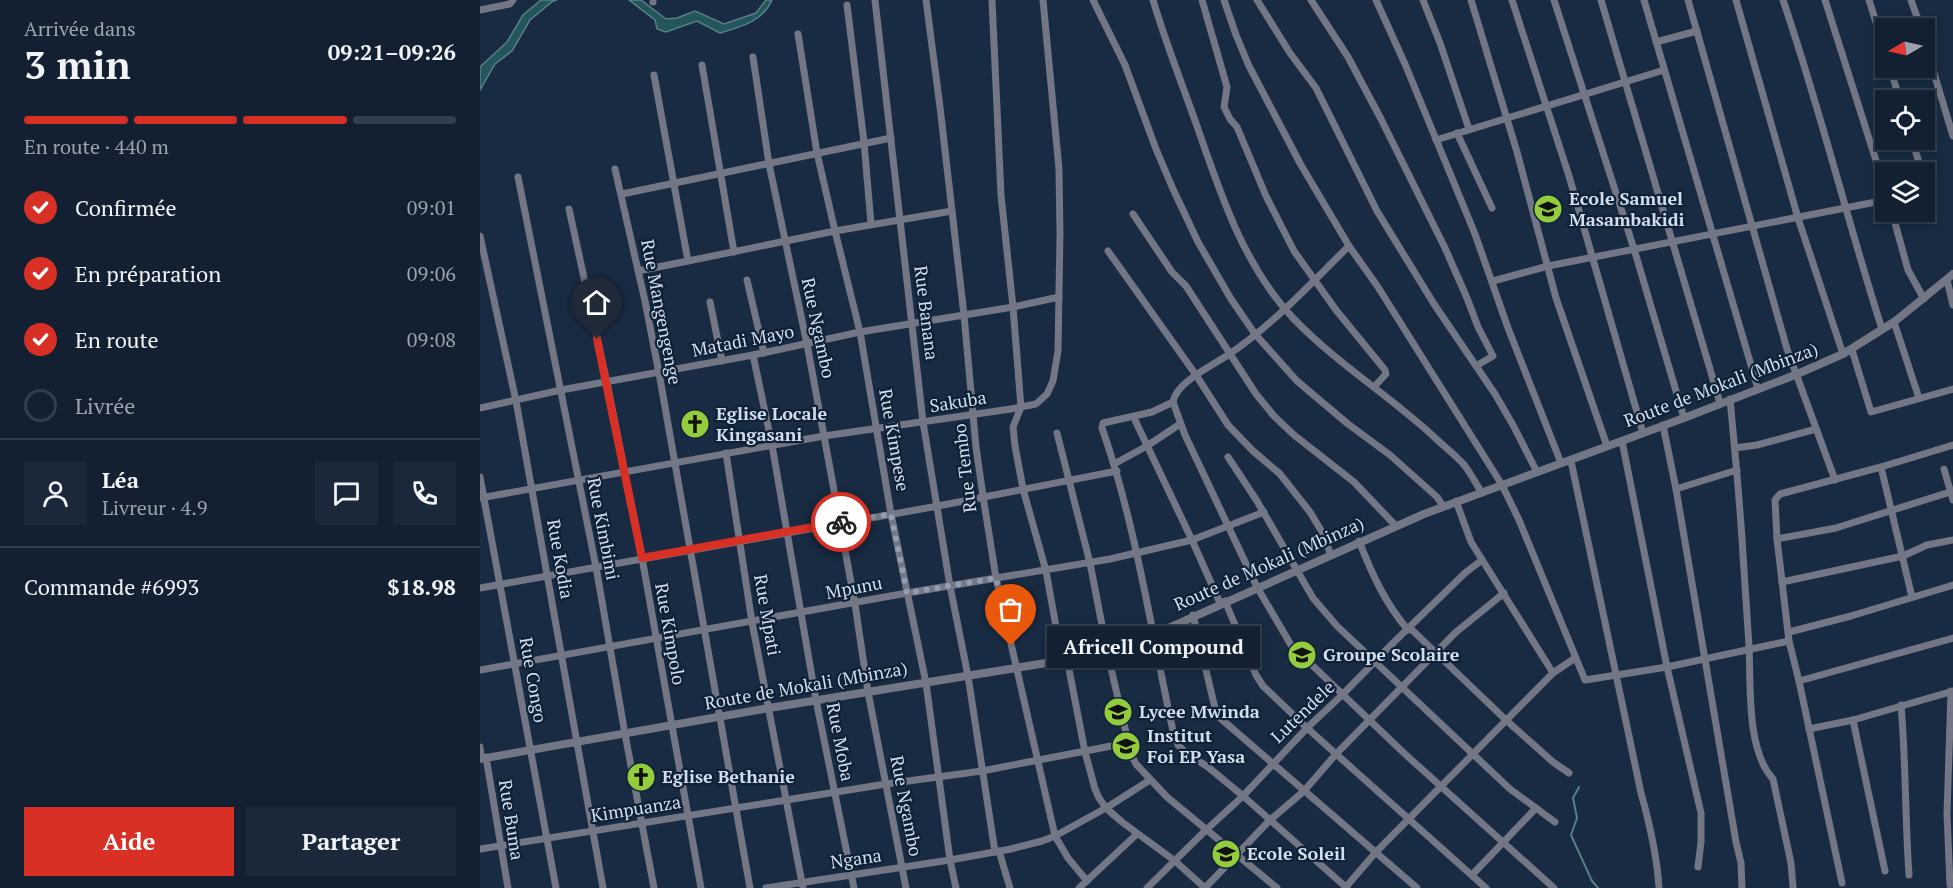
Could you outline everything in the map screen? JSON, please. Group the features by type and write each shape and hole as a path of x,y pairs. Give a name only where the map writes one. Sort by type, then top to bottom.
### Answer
{"street":[{"name":"Rue Banana","path":"875,0 923,422 997,852 1010,888"},
{"name":"Rue Tembo","path":"926,0 964,315 976,447 996,578 1055,836 1068,858 1087,881"},
{"path":"992,0 1001,195 1021,407 1013,427 1015,446 1023,489 1046,571 1085,752 1095,789 1106,808 1175,861 1205,888 1270,820 1304,791 1336,754 1455,633 1504,593"},
{"name":"Sakuba","path":"482,497 824,436 1038,403 1047,394 1053,381 1058,351 1060,234 1059,169 1043,0"},
{"path":"1093,0 1125,65 1155,149 1198,242 1231,299 1255,334 1308,391 1390,455 1437,497 1443,506"},
{"path":"1153,0 1209,162 1244,246 1267,287 1286,310 1332,355 1419,424 1464,465 1482,493"},
{"path":"1202,0 1227,87 1224,102 1226,112 1237,128 1266,195 1294,251 1336,310 1385,370 1386,374 1374,387"},
{"path":"1224,0 1249,66 1301,165 1349,246 1378,287 1502,485 1586,681 1667,667 1789,641"},
{"path":"1257,0 1296,62 1316,88 1377,211 1513,425 1537,472"},
{"path":"1311,0 1348,57 1400,156 1449,258 1478,327 1493,356 1476,366"},
{"path":"1376,0 1405,64 1493,281 1516,349 1561,463"},
{"path":"1422,0 1440,43 1469,129"},
{"path":"1471,0 1517,152 1548,266 1580,370 1607,446"},
{"path":"1512,0 1575,195 1643,433"},
{"path":"1554,0 1634,249 1684,418"},
{"path":"1601,0 1720,403"},
{"path":"1644,0 1758,389"},
{"path":"1688,0 1795,375 1835,480"},
{"path":"1736,0 1797,218 1871,412 1953,389"},
{"path":"1783,0 1810,82 1862,268 1882,329"},
{"path":"1825,0 1876,162"},
{"path":"1869,0 1875,19"},
{"path":"1911,0 1917,18"},
{"path":"480,10 512,2"},
{"path":"847,6 864,142 871,225"},
{"path":"1656,42 1697,31"},
{"name":"Rue Kimpese","path":"798,34 817,153 860,332 891,514 926,683 950,860 956,888"},
{"name":"Rue Ngambo","path":"753,57 769,164 807,344 855,604 868,692 906,888"},
{"path":"702,65 734,252"},
{"path":"1436,140 1664,70"},
{"path":"654,75 688,261"},
{"path":"1935,76 1953,136"},
{"path":"1457,133 1492,208"},
{"path":"622,194 891,138"},
{"name":"Rue Mangengenge","path":"615,169 639,271 659,373 750,888"},
{"name":"Rue Kimbimi","path":"518,177 597,567 609,647 654,888"},
{"path":"1493,281 1548,266 1875,202"},
{"name":"Rue Kimpolo","path":"569,209 642,558 701,888"},
{"path":"639,271 835,231 952,211"},
{"path":"1133,214 1172,272 1186,286 1256,394 1274,416 1294,435 1354,482 1395,525"},
{"path":"1895,222 1908,270 1924,298"},
{"name":"Rue Kodia","path":"480,236 516,401 603,888"},
{"path":"1349,246 1286,310 1175,392 1173,402 1180,424 1257,587 1290,645 1554,888"},
{"path":"1108,251 1196,375 1228,425 1280,474 1310,512 1322,531 1331,555"},
{"path":"747,280 764,353"},
{"path":"1951,283 1953,305"},
{"name":"Route de Mokali (Mbinza)","path":"482,758 1107,651 1153,636 1193,615 1395,525 1571,461 1795,375 1847,352 1894,322 1924,298 1951,283"},
{"name":"Matadi Mayo","path":"480,408 860,332 1013,307 1059,297"},
{"path":"710,302 722,361"},
{"path":"1894,322 1919,398"},
{"name":"Rue Moba","path":"753,355 772,445 816,700 854,888"},
{"path":"1730,399 1737,470 1752,720 1765,770 1773,779 1791,863 1793,887"},
{"path":"1173,402 1134,418 1102,425 1116,467 1178,746 1243,796 1346,888 1376,852 1472,754 1553,673 1575,658"},
{"path":"1134,418 1263,686 1486,888"},
{"path":"480,588 1070,481 1116,467 1180,424"},
{"path":"1663,425 1741,863 1742,888"},
{"path":"1735,448 1757,445 1816,429"},
{"path":"1057,433 1090,563 1127,744 1136,764 1150,780 1206,830 1276,888"},
{"path":"1622,441 1667,667 1701,813 1698,867"},
{"path":"1842,883 1789,641 1777,539 1776,497 1953,445"},
{"name":"Rue Mpati","path":"726,453 752,622 803,885"},
{"path":"1228,457 1264,512 1313,598 1337,626 1509,789 1555,822"},
{"path":"1571,461 1641,793 1658,861 1659,888"},
{"path":"1881,467 1912,597"},
{"path":"1944,469 1953,500"},
{"path":"1676,489 1737,470"},
{"name":"Rue Congo","path":"480,477 556,888"},
{"path":"1777,539 1836,528 1952,491"},
{"path":"1456,501 1471,542 1553,673"},
{"name":"Mpunu","path":"480,670 907,593 1090,563 1192,540 1264,512"},
{"path":"1782,582 1903,556 1927,545 1953,540"},
{"path":"1359,542 1379,589 1393,613 1507,721 1553,762 1569,772"},
{"name":"Lutendele","path":"1147,888 1243,796 1307,728 1465,573 1482,560"},
{"path":"1789,632 1953,585"},
{"path":"1193,615 1219,717 1272,765 1418,888"},
{"path":"1799,681 1953,638"},
{"path":"1809,729 1853,720 1952,691 1947,814 1950,885"},
{"path":"1900,705 1905,758 1909,875"},
{"path":"1853,720 1885,872"},
{"name":"Kimpuanza","path":"480,849 886,784 982,771 1127,744"},
{"name":"Rue Buma","path":"480,747 508,888"},
{"name":"Ngana","path":"766,888 803,885 851,874 997,852 1055,836 1150,780"},
{"path":"1472,875 1536,808"},
{"path":"1079,888 1137,834"}],"shaded area":[{"path":"541,0 557,0 530,20 512,51 495,64 480,90 480,67 507,42 523,15"},
{"path":"629,0 641,0 666,19 677,18 695,11 724,24 756,13 766,0 772,0 757,18 720,33 697,21 666,32 657,29 655,20"}],"waterway":[{"path":"1579,787 1573,798 1577,818 1571,835 1592,881 1598,888"}],"way so far":[{"path":"841,522 891,514 907,593 996,578 1011,646"}],"place":[{"name":"Ecole Samuel Masambakidi","path":"1548,209"},
{"name":"Eglise Locale Kingasani","path":"695,424"},
{"name":"Africell Compound","path":"1011,646"},
{"name":"Groupe Scolaire","path":"1302,655"},
{"name":"Lycee Mwinda","path":"1118,712"},
{"name":"Institut Foi EP Yasa","path":"1126,746"},
{"name":"Eglise Bethanie","path":"641,777"},
{"name":"Ecole Soleil","path":"1226,854"}],"route":[{"path":"597,339 642,558 841,522"}]}
